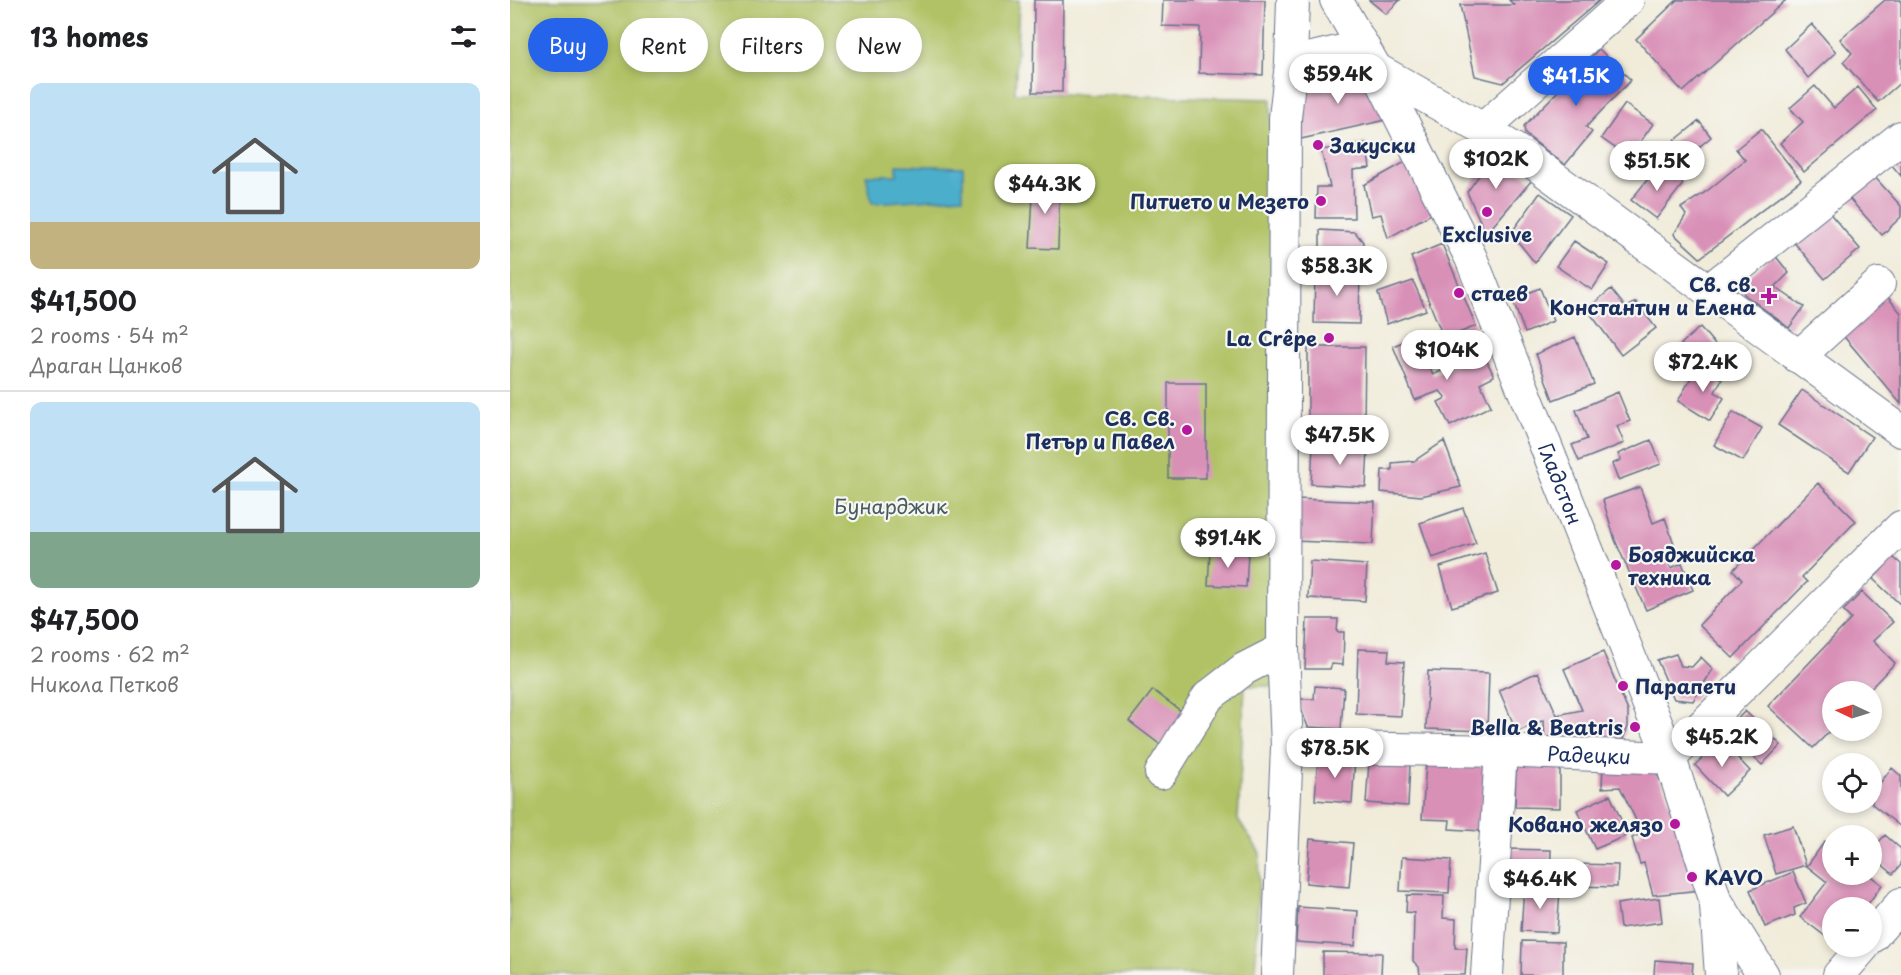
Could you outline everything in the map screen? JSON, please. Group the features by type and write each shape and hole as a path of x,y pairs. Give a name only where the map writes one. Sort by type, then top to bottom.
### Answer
{"street":[{"path":"1277,975 1287,747 1283,649 1284,118 1291,63 1293,0"},
{"name":"Гладстон","path":"1336,0 1370,57 1471,258 1670,758 1715,899 1763,975"},
{"path":"1483,129 1628,0"},
{"path":"1291,63 1370,57 1483,129 1901,431"},
{"path":"1708,291 1901,137"},
{"path":"1798,357 1879,284"},
{"path":"1670,758 1901,527"},
{"path":"1161,773 1208,697 1244,669 1283,649"},
{"name":"Радецки","path":"1287,747 1501,751 1670,758"},
{"path":"1487,975 1501,751"},
{"path":"1715,899 1721,975"},
{"path":"1882,926 1901,904"},
{"path":"1839,975 1855,957"}],"green space":[{"name":"Бунарджик","path":"510,0 1019,0 1015,93 1271,99 1275,686 1245,686 1238,820 1260,853 1255,975 510,975"}],"water":[{"path":"897,165 963,167 963,197 872,203 866,175 897,175"}],"building":[{"path":"1034,0 1063,0 1062,92 1033,92"},
{"path":"1163,0 1265,0 1263,75 1199,73 1200,27 1162,26"},
{"path":"1369,0 1400,0 1386,14"},
{"path":"1509,0 1600,0 1503,83 1475,76 1460,5 1514,5"},
{"path":"1677,0 1786,0 1683,92 1636,39"},
{"path":"1885,0 1901,0 1901,82 1878,102 1843,62 1852,53 1840,39"},
{"path":"1812,24 1836,52 1808,78 1785,49"},
{"path":"1599,49 1631,80 1586,127 1592,132 1565,165 1525,134 1524,126"},
{"path":"1362,72 1386,120 1301,139 1302,83"},
{"path":"1815,86 1834,108 1858,87 1877,110 1804,172 1780,143 1803,122 1790,108"},
{"path":"1625,104 1653,124 1629,158 1601,138"},
{"path":"1699,121 1711,137 1681,162 1668,146"},
{"path":"1761,129 1801,180 1700,258 1674,234 1686,215 1681,208 1707,191 1745,160 1736,149"},
{"path":"1366,143 1370,168 1353,170 1354,218 1316,218 1317,187 1330,187 1321,150"},
{"path":"1495,153 1532,180 1486,234 1467,192"},
{"path":"1901,155 1901,176 1890,163"},
{"path":"1405,162 1433,213 1388,238 1381,214 1371,216 1364,185"},
{"path":"1659,165 1683,184 1656,219 1631,200"},
{"path":"1872,174 1901,206 1901,217 1882,235 1848,197"},
{"path":"1034,179 1060,181 1058,249 1030,248"},
{"path":"1540,193 1571,215 1535,263 1511,233"},
{"path":"1827,210 1860,249 1825,279 1792,240"},
{"path":"1320,230 1355,232 1363,242 1362,263 1320,260"},
{"path":"1574,241 1609,264 1592,290 1556,266"},
{"path":"1442,244 1476,326 1444,339 1411,257"},
{"path":"1774,254 1789,273 1775,287 1804,307 1789,328 1744,294 1742,289 1743,282"},
{"path":"1315,270 1360,271 1359,324 1314,323"},
{"path":"1413,281 1426,310 1387,324 1378,293"},
{"path":"1540,288 1553,321 1525,333 1512,299"},
{"path":"1611,289 1626,308 1636,302 1656,328 1621,355 1587,309"},
{"path":"1886,295 1901,313 1901,404 1840,332"},
{"path":"1700,327 1717,347 1699,364 1681,344"},
{"path":"1575,337 1594,384 1553,400 1536,354"},
{"path":"1405,341 1409,349 1427,342 1433,358 1427,360 1433,375 1482,351 1494,376 1480,383 1491,406 1450,426 1438,402 1446,398 1440,391 1415,400 1393,346"},
{"path":"1308,347 1365,347 1364,428 1308,428"},
{"path":"1699,364 1722,379 1715,392 1724,398 1710,421 1678,401"},
{"name":"Св. Св. Петър и Павел","path":"1168,383 1206,383 1206,478 1168,478"},
{"path":"1802,390 1872,437 1849,472 1778,425"},
{"path":"1618,392 1630,421 1617,426 1624,443 1579,461 1572,445 1587,439 1576,410"},
{"path":"1733,412 1762,428 1743,461 1714,445"},
{"path":"1651,440 1661,464 1618,480 1612,464 1621,460 1618,454"},
{"path":"1444,441 1461,487 1421,496 1381,492 1382,470 1392,470 1392,463 1414,461"},
{"path":"1313,445 1368,448 1366,487 1311,484"},
{"path":"1818,483 1856,521 1802,577 1807,582 1733,658 1699,625 1742,580 1733,570"},
{"path":"1640,487 1653,523 1665,518 1678,555 1667,560 1671,568 1682,563 1693,590 1646,610 1615,540 1603,500"},
{"path":"1295,499 1375,502 1373,544 1293,541"},
{"path":"1463,508 1476,543 1432,558 1420,523"},
{"path":"1210,550 1248,553 1246,587 1208,585"},
{"path":"1485,553 1498,593 1452,607 1440,567"},
{"path":"1893,557 1901,564 1901,605 1873,579"},
{"path":"1310,561 1367,565 1365,601 1308,598"},
{"path":"1862,592 1893,622 1873,641 1895,663 1878,681 1822,681 1822,739 1813,748 1768,706 1851,619 1843,611"},
{"path":"1307,619 1338,619 1337,632 1344,632 1343,665 1332,664 1330,669 1305,669"},
{"path":"1358,649 1389,650 1388,661 1404,662 1401,716 1356,714"},
{"path":"1603,652 1628,711 1628,727 1622,741 1545,744 1544,720 1517,732 1499,690 1538,672 1557,715 1582,710 1564,669"},
{"path":"1676,654 1681,666 1692,667 1701,657 1713,669 1693,701 1674,699 1657,660"},
{"path":"1428,671 1489,673 1487,731 1426,729"},
{"path":"1315,686 1344,688 1341,729 1308,727 1297,699 1314,699"},
{"path":"1153,690 1186,715 1162,746 1129,721"},
{"path":"1745,711 1781,745 1762,765 1726,731"},
{"path":"1721,740 1750,771 1724,796 1695,765"},
{"path":"1318,756 1355,758 1352,803 1315,800"},
{"path":"1369,762 1410,764 1408,806 1366,803"},
{"path":"1516,762 1560,762 1560,808 1515,807"},
{"path":"1426,763 1486,766 1482,831 1449,829 1450,820 1422,819"},
{"path":"1603,763 1655,770 1666,792 1701,890 1653,895 1644,863 1640,864 1632,838 1642,833 1620,787 1602,788"},
{"path":"1892,768 1901,776 1901,827 1882,812 1882,780"},
{"path":"1610,795 1628,835 1595,849 1577,810"},
{"path":"1793,826 1806,865 1776,874 1764,835"},
{"path":"1885,835 1901,849 1901,865 1893,874 1882,865 1882,838"},
{"path":"1310,839 1353,843 1349,887 1306,883"},
{"path":"1822,845 1822,878 1807,866"},
{"path":"1507,849 1551,850 1550,878 1507,877"},
{"path":"1402,857 1451,860 1449,893 1400,891"},
{"path":"1574,864 1618,865 1617,887 1573,886"},
{"path":"1793,872 1806,903 1794,908 1795,915 1765,927 1750,890"},
{"path":"1825,885 1882,885 1873,897 1822,897 1822,934 1800,917"},
{"path":"1524,887 1560,890 1557,933 1521,931"},
{"path":"1407,895 1444,896 1443,918 1456,919 1455,948 1467,948 1465,975 1420,975 1419,967 1413,961 1414,913 1406,912"},
{"path":"1659,898 1662,922 1620,928 1617,904"},
{"path":"1298,907 1358,911 1355,946 1296,942"},
{"path":"1522,941 1563,942 1563,975 1521,975"},
{"path":"1323,952 1382,953 1381,975 1323,975"},
{"path":"1655,960 1693,963 1692,975 1654,975"}],"place":[{"name":"Закуски","path":"1318,145"},
{"name":"Питието и Мезето","path":"1321,201"},
{"name":"Exclusive","path":"1487,212"},
{"name":"стаев","path":"1459,293"},
{"name":"Св. св. Константин и Елена","path":"1769,296"},
{"name":"La Crêpe","path":"1329,338"},
{"name":"Св. Св. Петър и Павел","path":"1187,430"},
{"name":"Бояджийска техника","path":"1616,565"},
{"name":"Парапети","path":"1623,686"},
{"name":"Bella & Beatris","path":"1635,727"},
{"name":"Ковано желязо","path":"1675,824"},
{"name":"KAVO","path":"1692,877"}]}
